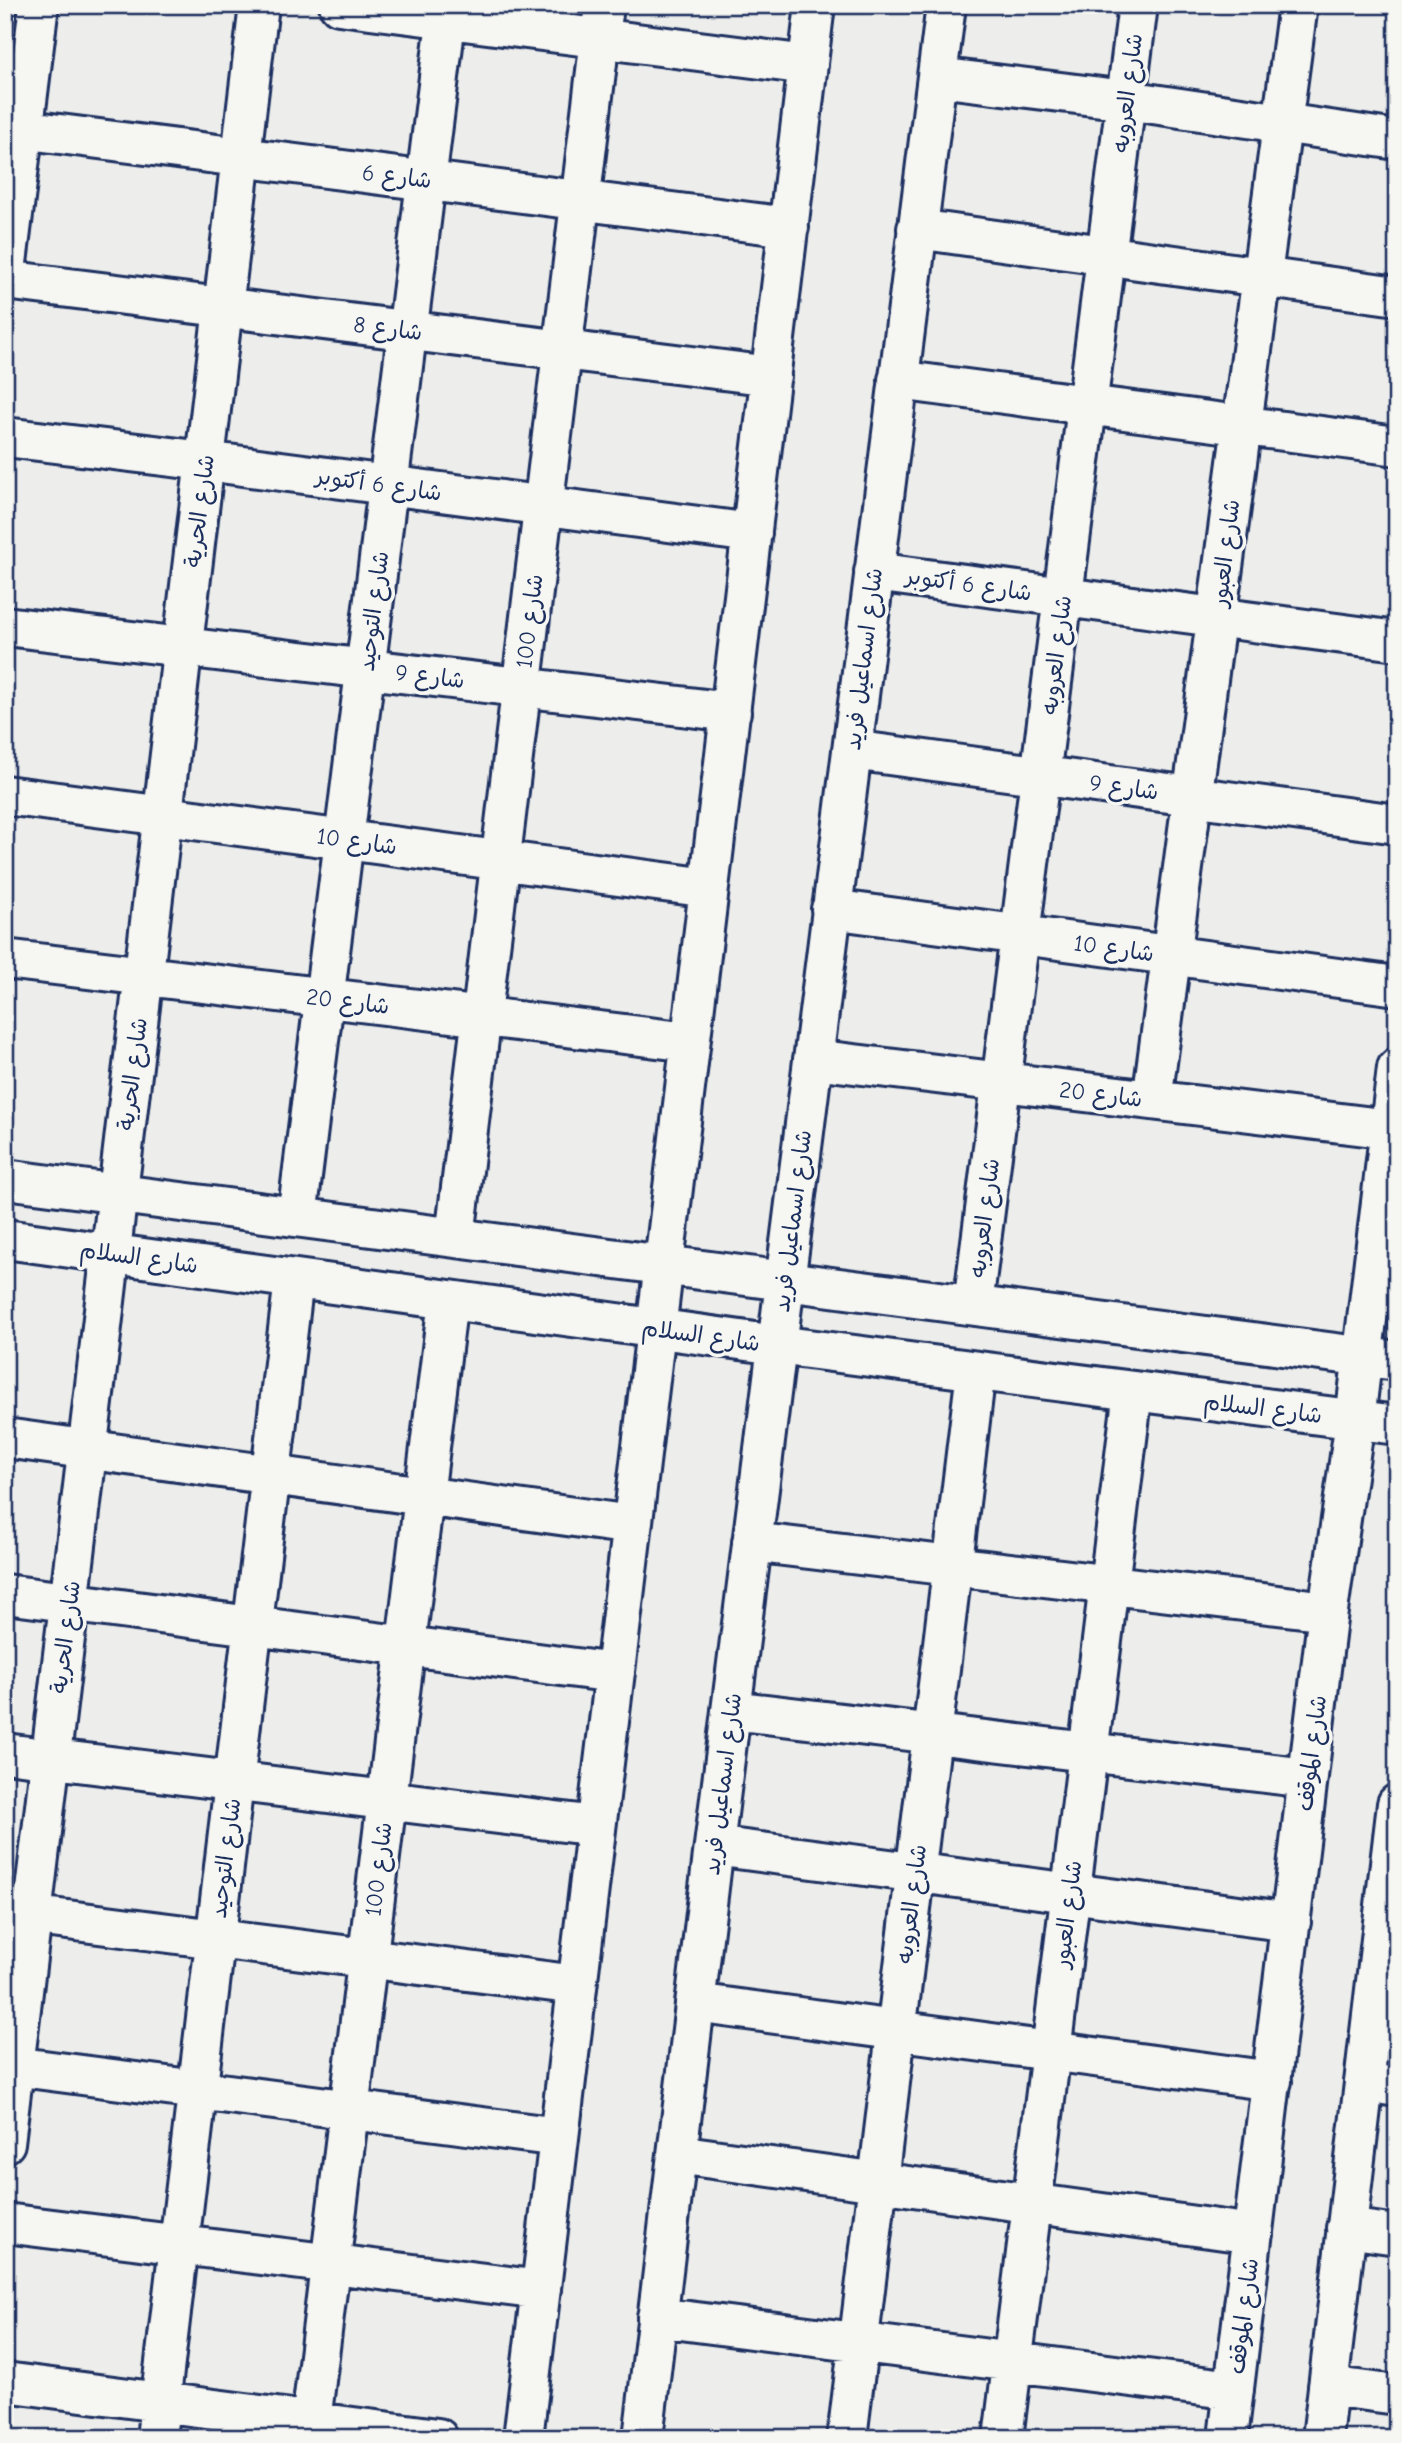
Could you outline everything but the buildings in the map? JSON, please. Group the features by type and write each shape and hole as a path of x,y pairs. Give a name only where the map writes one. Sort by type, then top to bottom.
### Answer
{"street":[{"path":"5,280 14,128 39,5"},
{"name":"شارع الحرية","path":"5,2143 19,1914 51,1758 259,5"},
{"path":"339,5 602,22 808,65"},
{"path":"523,2438 816,5"},
{"name":"شارع اسماعيل فريد","path":"643,2438 776,1345 946,5"},
{"name":"شارع العروبه","path":"973,1305 1138,5"},
{"name":"شارع العبور","path":"1152,1100 1298,5"},
{"name":"شارع التوحيد","path":"297,1217 447,12"},
{"name":"شارع 100","path":"455,1237 602,22"},
{"path":"937,77 1126,100 1397,140"},
{"name":"شارع 6","path":"14,128 789,227"},
{"path":"917,229 1397,296"},
{"name":"شارع 8","path":"5,280 771,376"},
{"path":"898,380 1397,446"},
{"name":"شارع 6 أكتوبر","path":"5,438 205,461 752,533"},
{"name":"شارع 6 أكتوبر","path":"874,572 1397,641"},
{"name":"شارع 9","path":"5,625 731,712"},
{"name":"شارع 9","path":"852,750 1397,824"},
{"name":"شارع 10","path":"5,795 709,887"},
{"name":"شارع 10","path":"831,909 1397,986"},
{"name":"شارع 20","path":"5,959 690,1042"},
{"name":"شارع 20","path":"813,1059 1390,1129"},
{"name":"شارع الموقف","path":"1228,2438 1328,1611 1355,1420 1380,1359 1390,1129 1397,1068"},
{"path":"5,1178 1380,1359"},
{"name":"شارع السلام","path":"5,1239 656,1329 1397,1425"},
{"name":"شارع التوحيد","path":"158,2420 294,1279"},
{"name":"شارع 100","path":"310,2430 448,1300"},
{"name":"شارع العروبه","path":"847,2438 976,1371"},
{"name":"شارع العبور","path":"1003,2438 1133,1391"},
{"path":"5,1438 632,1525"},
{"path":"752,1542 1328,1611"},
{"path":"5,1594 615,1673"},
{"path":"731,1710 1308,1778"},
{"path":"5,1753 597,1826"},
{"path":"1322,2438 1346,2228 1380,2085 1397,1804"},
{"path":"714,1846 1291,1922"},
{"path":"19,1914 577,1985"},
{"path":"695,2003 1272,2081"},
{"path":"10,2065 559,2137"},
{"path":"677,2154 1253,2234"},
{"path":"5,2223 541,2290"},
{"path":"1346,2228 1397,2235"},
{"path":"657,2317 1234,2390"},
{"path":"5,2382 158,2420 438,2438"},
{"path":"1328,2386 1397,2395"}]}
